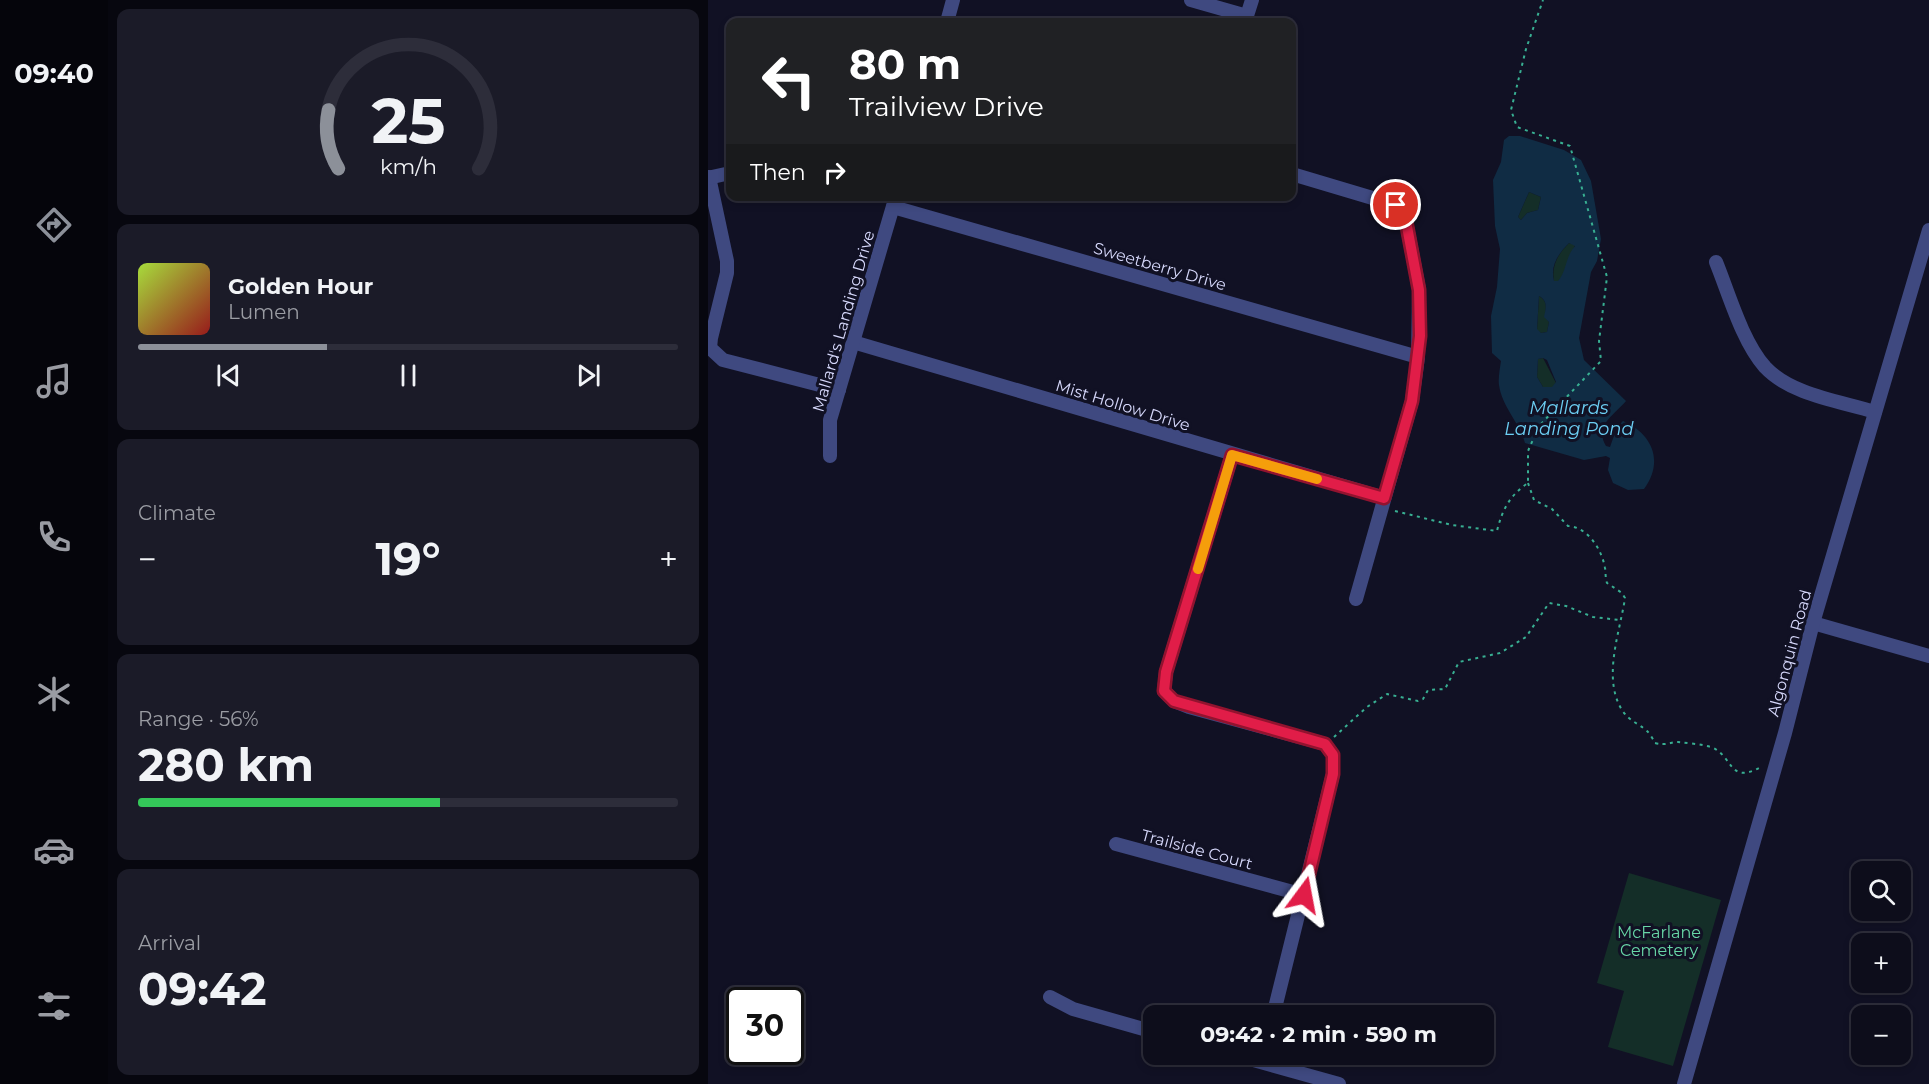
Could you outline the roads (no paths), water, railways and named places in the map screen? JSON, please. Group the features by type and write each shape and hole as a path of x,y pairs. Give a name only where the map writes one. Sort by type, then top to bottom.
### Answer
{"street":[{"path":"948,18 953,0"},
{"path":"1191,0 1243,18"},
{"path":"1246,18 1252,0"},
{"path":"726,174 709,178 727,261 727,273 711,338 711,348 723,360 839,390"},
{"path":"1296,175 1396,205 1405,216 1419,290 1418,357 1412,401 1356,599"},
{"name":"Sweetberry Drive","path":"895,202 1418,357"},
{"name":"Mallard's Landing Drive","path":"830,456 830,420 895,202"},
{"name":"Algonquin Road","path":"1684,1084 1778,758 1813,623 1875,412 1925,256 1929,231"},
{"path":"1716,262 1752,348 1766,368 1785,382 1804,390 1875,412"},
{"name":"Mist Hollow Drive","path":"853,342 1232,455 1383,503"},
{"path":"1232,455 1166,672 1164,691 1174,701 1189,707 1325,744 1333,755 1333,774 1276,1005"},
{"path":"1813,623 1929,656"},
{"name":"Trailside Court","path":"1116,844 1304,895"},
{"path":"1050,997 1073,1009 1143,1029"},
{"path":"1280,1065 1339,1084"}],"water":[{"name":"Mallards Landing Pond","path":"1509,136 1520,136 1564,150 1581,160 1591,181 1601,239 1597,261 1591,272 1579,338 1584,360 1626,401 1604,427 1602,433 1606,446 1610,447 1617,427 1623,421 1642,433 1652,450 1653,469 1644,489 1628,490 1613,483 1608,470 1610,458 1606,456 1584,460 1525,443 1504,401 1499,382 1501,361 1492,353 1491,316 1497,287 1500,249 1495,226 1493,180 1501,162 1504,140","holes":["1529,192 1541,197 1538,210 1527,213 1521,220 1518,217","1569,243 1575,246 1561,277 1558,281 1554,281 1553,270 1558,256","1539,296 1545,302 1544,317 1549,322 1547,332 1541,333 1537,329","1538,359 1547,360 1556,382 1552,387 1543,387 1537,377"]}],"park label":[{"name":"McFarlane Cemetery","path":"1659,941"}]}
